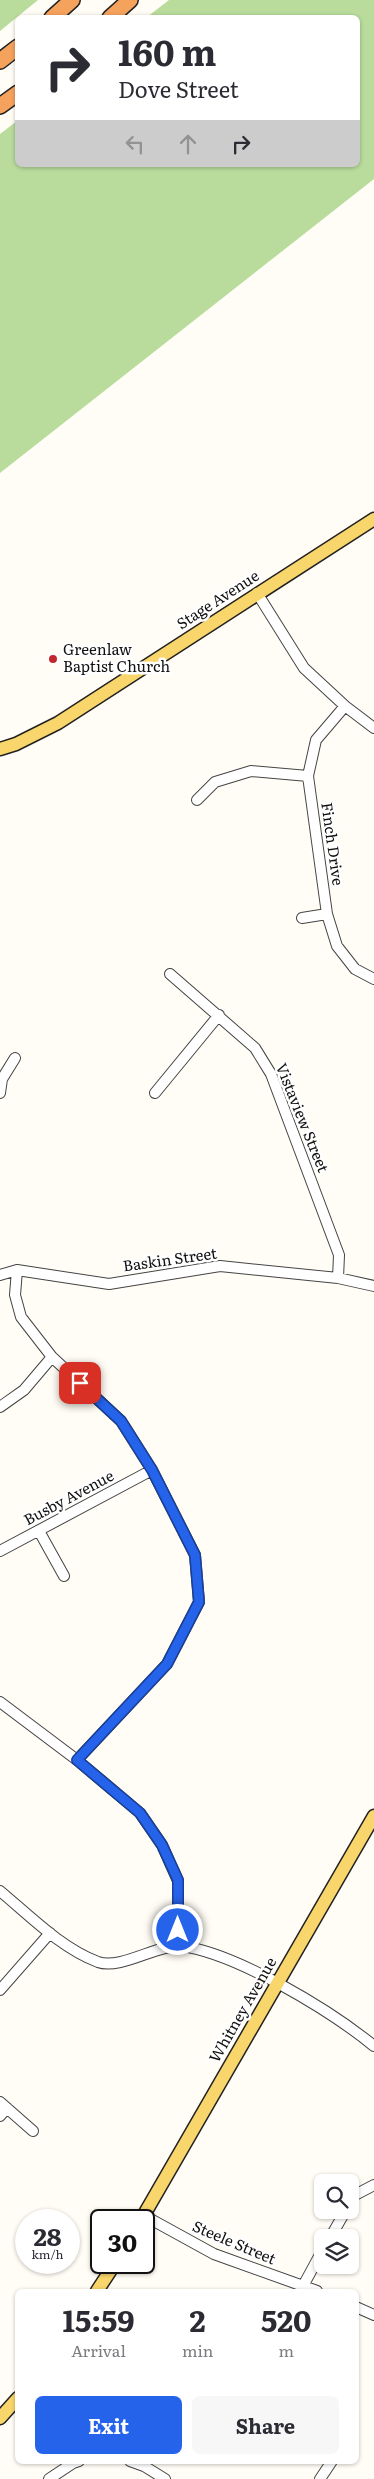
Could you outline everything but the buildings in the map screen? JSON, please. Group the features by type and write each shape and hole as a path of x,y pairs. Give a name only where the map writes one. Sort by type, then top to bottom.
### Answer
{"highway":[{"path":"55,15 72,0"},
{"path":"113,15 130,0"},
{"path":"0,61 15,49"},
{"path":"0,106 15,95"}],"main road":[{"name":"Stage Avenue","path":"0,749 16,744 58,723 374,519"},
{"name":"Whitney Avenue","path":"147,2209 374,1816"},
{"path":"98,2289 108,2274"},
{"path":"0,2418 15,2401"}],"street":[{"path":"257,593 304,668 346,706 374,728"},
{"name":"Finch Drive","path":"346,706 316,740 308,776 327,914 337,946 355,968 374,978"},
{"path":"197,800 215,782 250,772 308,776"},
{"path":"302,918 327,914"},
{"name":"Vistaview Street","path":"170,974 255,1048 271,1074 339,1255 338,1278"},
{"path":"155,1093 219,1015"},
{"path":"0,1093 2,1080 15,1058"},
{"name":"Baskin Street","path":"0,1275 17,1270 108,1284 220,1266 338,1278 374,1286"},
{"path":"17,1270 15,1295 21,1316 52,1357 121,1421 152,1470 195,1555 199,1602 167,1664 77,1760"},
{"path":"0,1407 24,1390 52,1357"},
{"name":"Busby Avenue","path":"0,1551 152,1470"},
{"path":"38,1531 64,1576"},
{"path":"0,1702 77,1760 140,1813 162,1845 178,1880 178,1946"},
{"path":"0,1891 76,1951 101,1963 124,1961 178,1946 223,1957 277,1984 330,2014 374,2046"},
{"path":"0,1990 50,1932"},
{"path":"2,2109 33,2131"},
{"path":"359,2193 374,2185"},
{"name":"Steele Street","path":"155,2224 214,2254 248,2268 311,2289"},
{"path":"303,2286 314,2266"},
{"path":"359,2308 374,2315"},
{"path":"49,2479 71,2464"},
{"path":"138,2464 165,2479"},
{"path":"320,2479 330,2464"}],"green space":[{"path":"0,0 38,0 20,15 15,15 15,19 0,31"},
{"path":"169,0 374,0 374,179 0,473 0,134 15,123 15,167 360,167 360,15 150,15"}],"place":[{"name":"Greenlaw Baptist Church","path":"53,659"}],"route":[{"path":"80,1383 121,1421 152,1470 195,1555 199,1602 167,1664 77,1760 140,1813 162,1845 178,1880 178,1930"}]}
